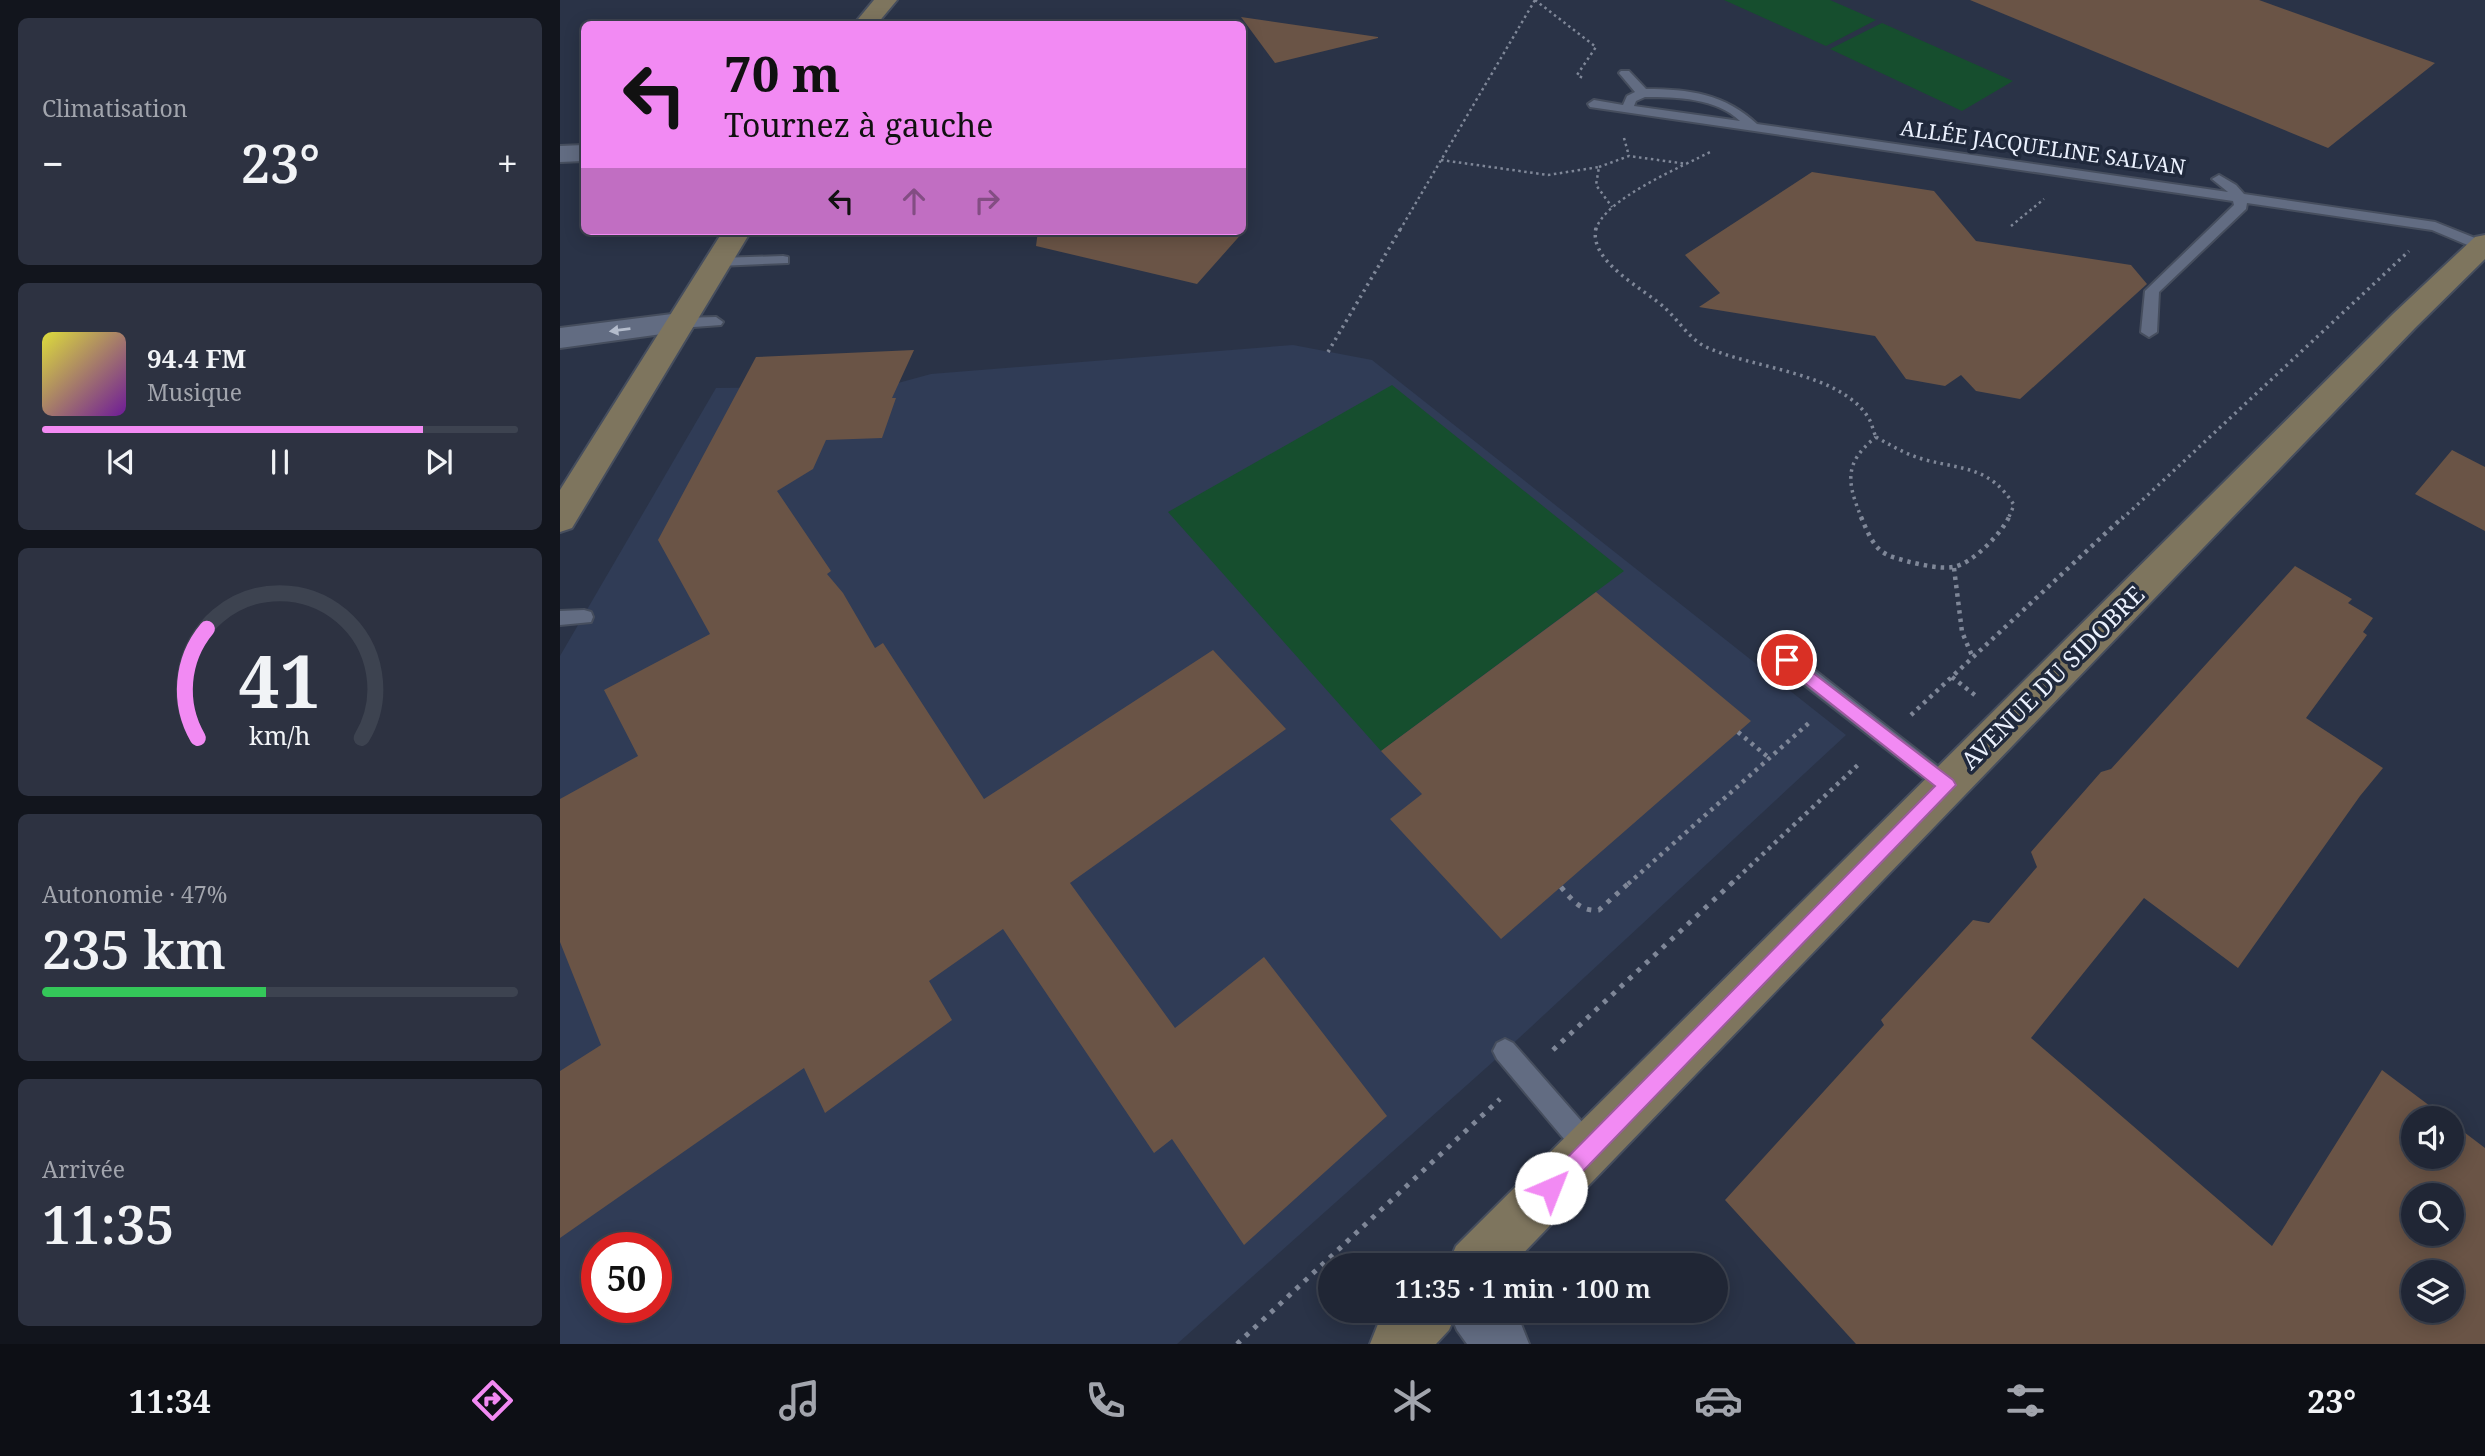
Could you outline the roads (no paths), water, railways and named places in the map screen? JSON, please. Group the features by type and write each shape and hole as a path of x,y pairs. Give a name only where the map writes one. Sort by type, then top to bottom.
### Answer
{"main road":[{"path":"868,21 886,0"},
{"path":"560,519 735,235"},
{"name":"AVENUE DU SIDOBRE","path":"1487,1253 2404,321 2484,245"},
{"path":"1398,1344 1418,1323"}],"street":[{"path":"560,154 581,153"},
{"path":"560,338 680,323"},
{"path":"1485,1323 1501,1344"}],"lane":[{"path":"1625,73 1643,93"},
{"path":"1627,110 1631,99 1643,93 1682,93 1734,109 1753,127"},
{"name":"ALLÉE JACQUELINE SALVAN","path":"1594,104 2076,168 2241,198 2435,226 2484,245"},
{"path":"2149,332 2152,291 2241,206 2241,198 2234,189 2220,179"},
{"path":"718,262 783,260"},
{"path":"680,323 716,322"},
{"path":"560,618 584,617"},
{"path":"1787,660 1947,785"},
{"path":"1505,1051 1589,1149"}]}
